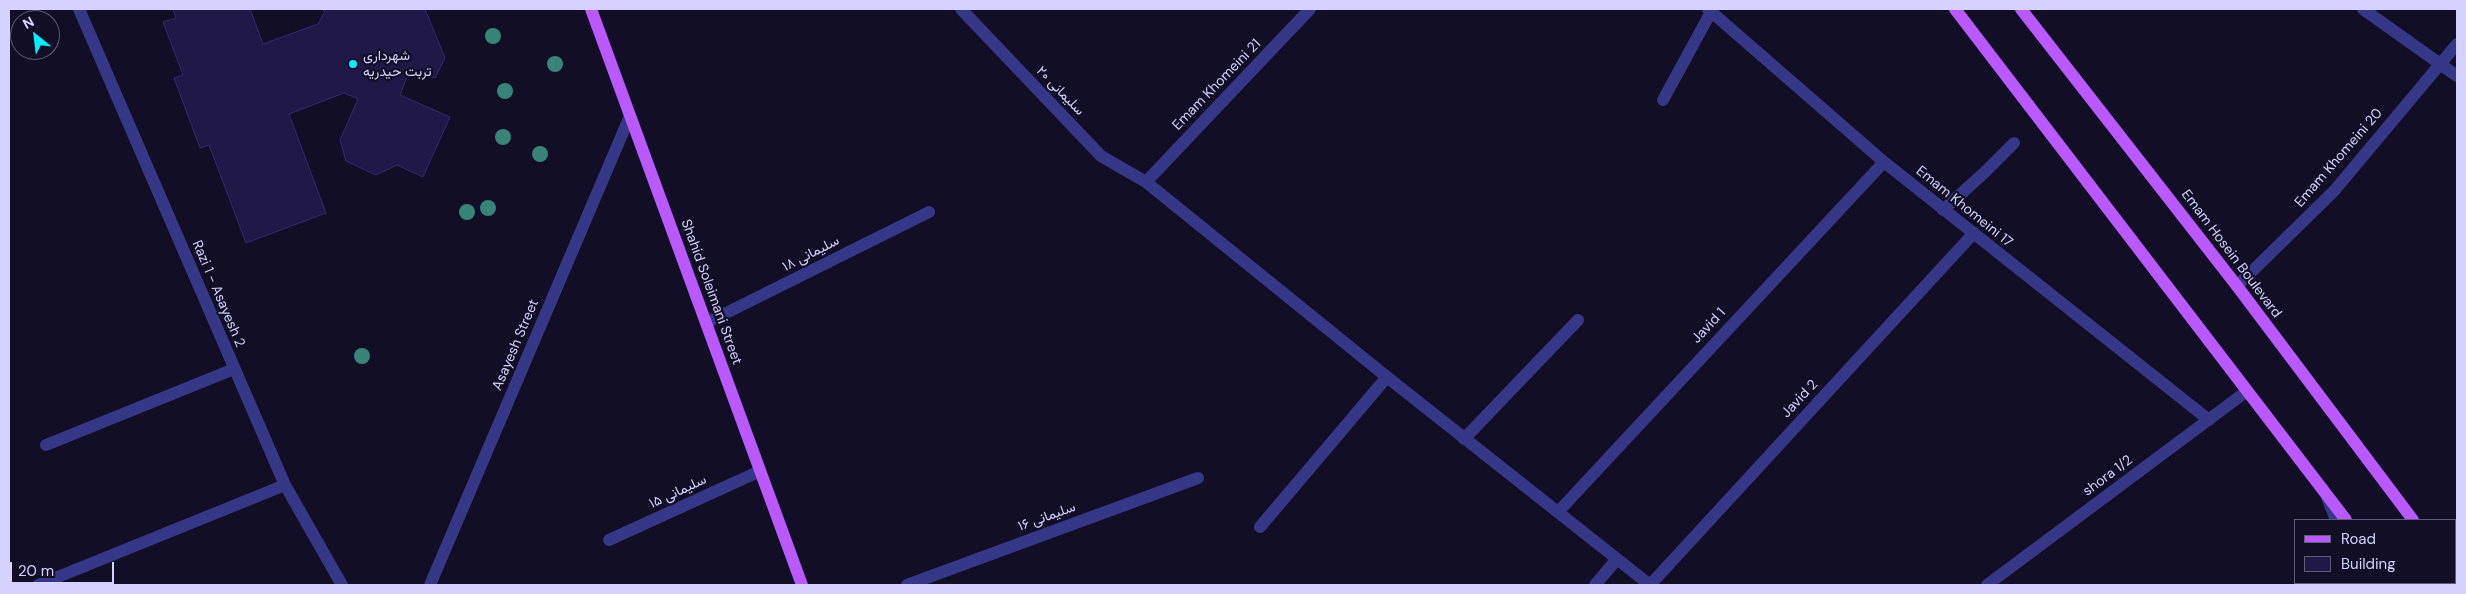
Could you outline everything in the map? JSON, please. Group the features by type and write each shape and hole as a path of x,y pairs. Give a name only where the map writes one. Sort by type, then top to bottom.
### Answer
{"main road":[{"name":"Shahid Soleimani Street","path":"591,9 802,585"},
{"path":"1955,9 2345,519"},
{"name":"Emam Hosein Boulevard","path":"2021,9 2237,286 2412,519"}],"street":[{"name":"Razi 1 - Asayesh 2","path":"79,9 285,485 342,585"},
{"name":"سلیمانی ۲۰","path":"961,9 1102,156 1146,182 1386,377 1650,585"},
{"name":"Emam Khomeini 21","path":"1146,182 1310,9"},
{"path":"2364,9 2457,76"},
{"path":"1663,100 1709,10"},
{"name":"Emam Khomeini 17","path":"1709,10 1884,162 2209,420"},
{"name":"Emam Khomeini 20","path":"2237,286 2334,191 2457,44"},
{"name":"Asayesh Street","path":"430,585 630,116"},
{"path":"1943,210 1985,172 2014,142"},
{"name":"Javid 1","path":"1558,512 1884,162"},
{"name":"سلیمانی ۱۸","path":"706,323 929,212"},
{"name":"Javid 2","path":"1650,585 1974,234"},
{"path":"1464,439 1578,320"},
{"path":"46,444 234,369"},
{"path":"1260,528 1386,377"},
{"name":"shora 1/2","path":"1988,585 2247,391"},
{"name":"سلیمانی ۱۵","path":"609,540 760,471"},
{"name":"سلیمانی ۱۶","path":"907,585 1198,478"},
{"path":"38,585 285,485"},
{"path":"2324,490 2336,519"},
{"path":"1595,585 1617,559"}],"building":[{"path":"173,9 250,9 263,44 318,24 325,11 320,9 425,9 445,58 435,78 410,69 400,95 450,117 423,177 397,165 376,175 346,161 340,140 358,99 344,93 289,114 326,213 246,243 209,145 200,148 174,78 183,75 163,22 176,18"}],"place":[{"name":"شهرداری تربت حیدریه","path":"353,64"}]}
